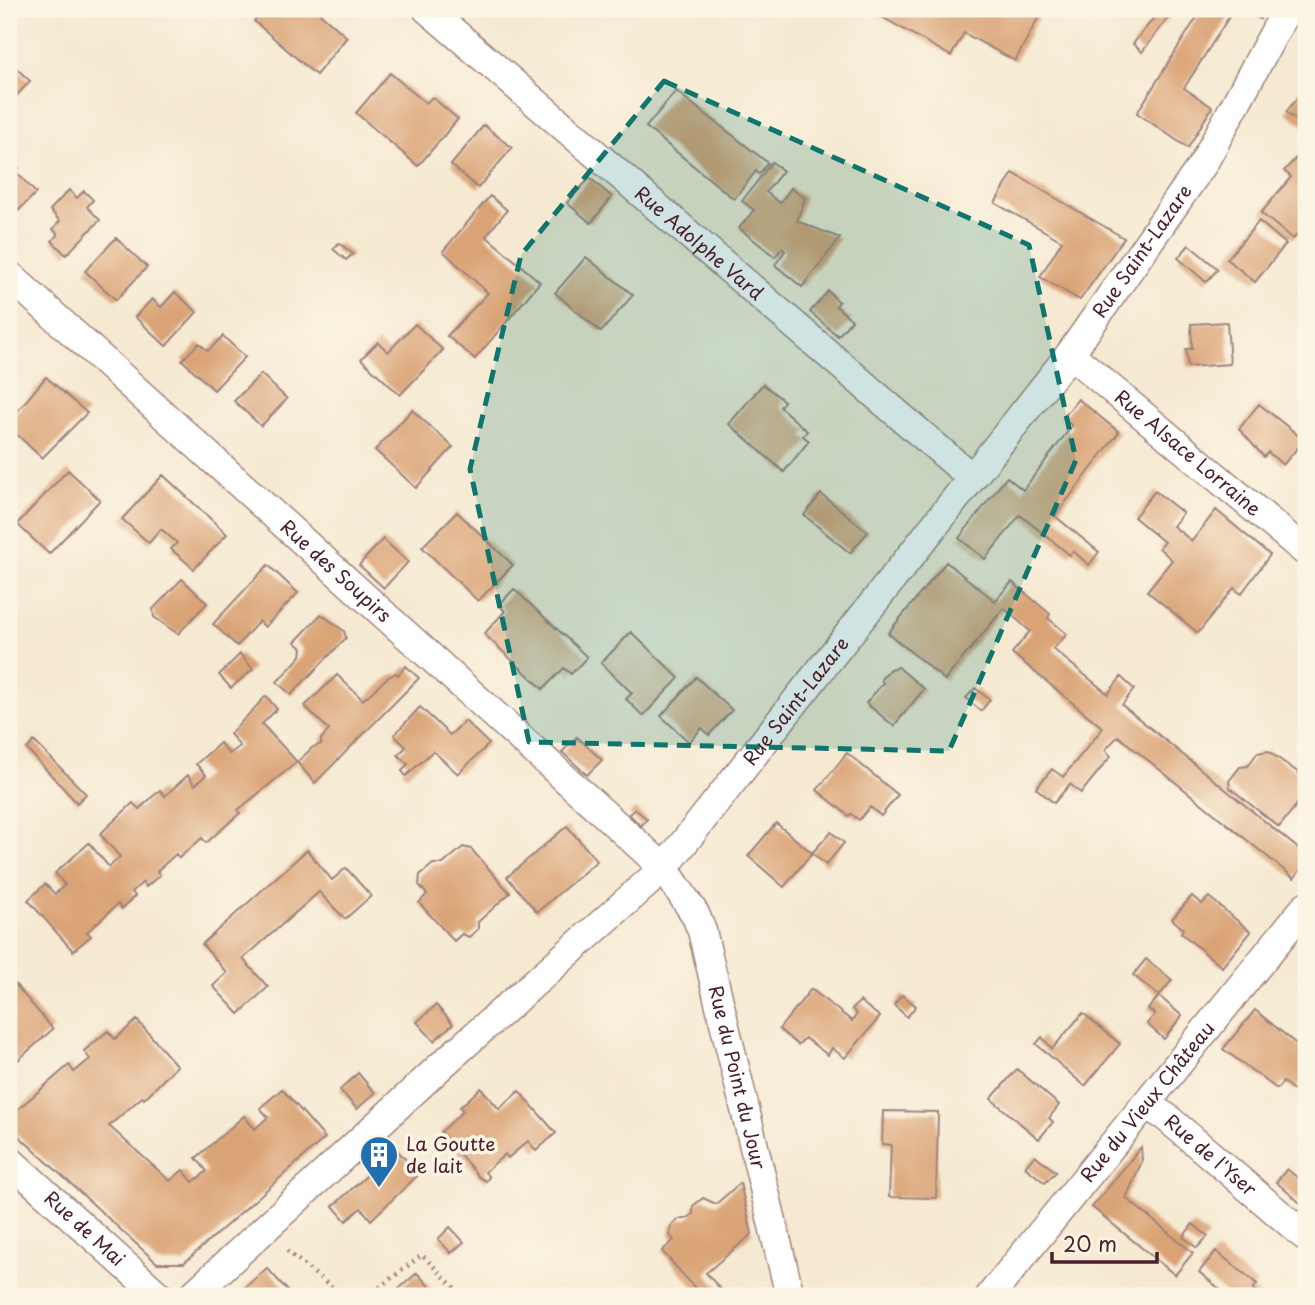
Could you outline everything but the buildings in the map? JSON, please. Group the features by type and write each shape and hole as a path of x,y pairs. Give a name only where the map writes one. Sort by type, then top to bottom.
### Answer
{"street":[{"name":"Rue Adolphe Vard","path":"428,9 971,477"},
{"name":"Rue Saint-Lazare","path":"192,1296 444,1063 664,869 1070,354 1203,164 1287,9"},
{"name":"Rue des Soupirs","path":"9,275 664,869"},
{"name":"Rue Alsace Lorraine","path":"1070,354 1306,552"},
{"name":"Rue du Point du Jour","path":"664,869 695,914 702,931 790,1296"},
{"name":"Rue du Vieux Château","path":"990,1296 1306,906"},
{"name":"Rue de l'Yser","path":"1146,1105 1166,1117 1306,1237"},
{"name":"Rue de Mai","path":"9,1160 159,1296"}],"path":[{"path":"286,1250 342,1296"},
{"path":"368,1296 422,1255 463,1296"}],"highlighted area":[{"path":"664,81 1029,245 1076,460 949,751 529,742 470,469 521,255"}],"place":[{"name":"La Goutte de lait","path":"379,1189"}]}
